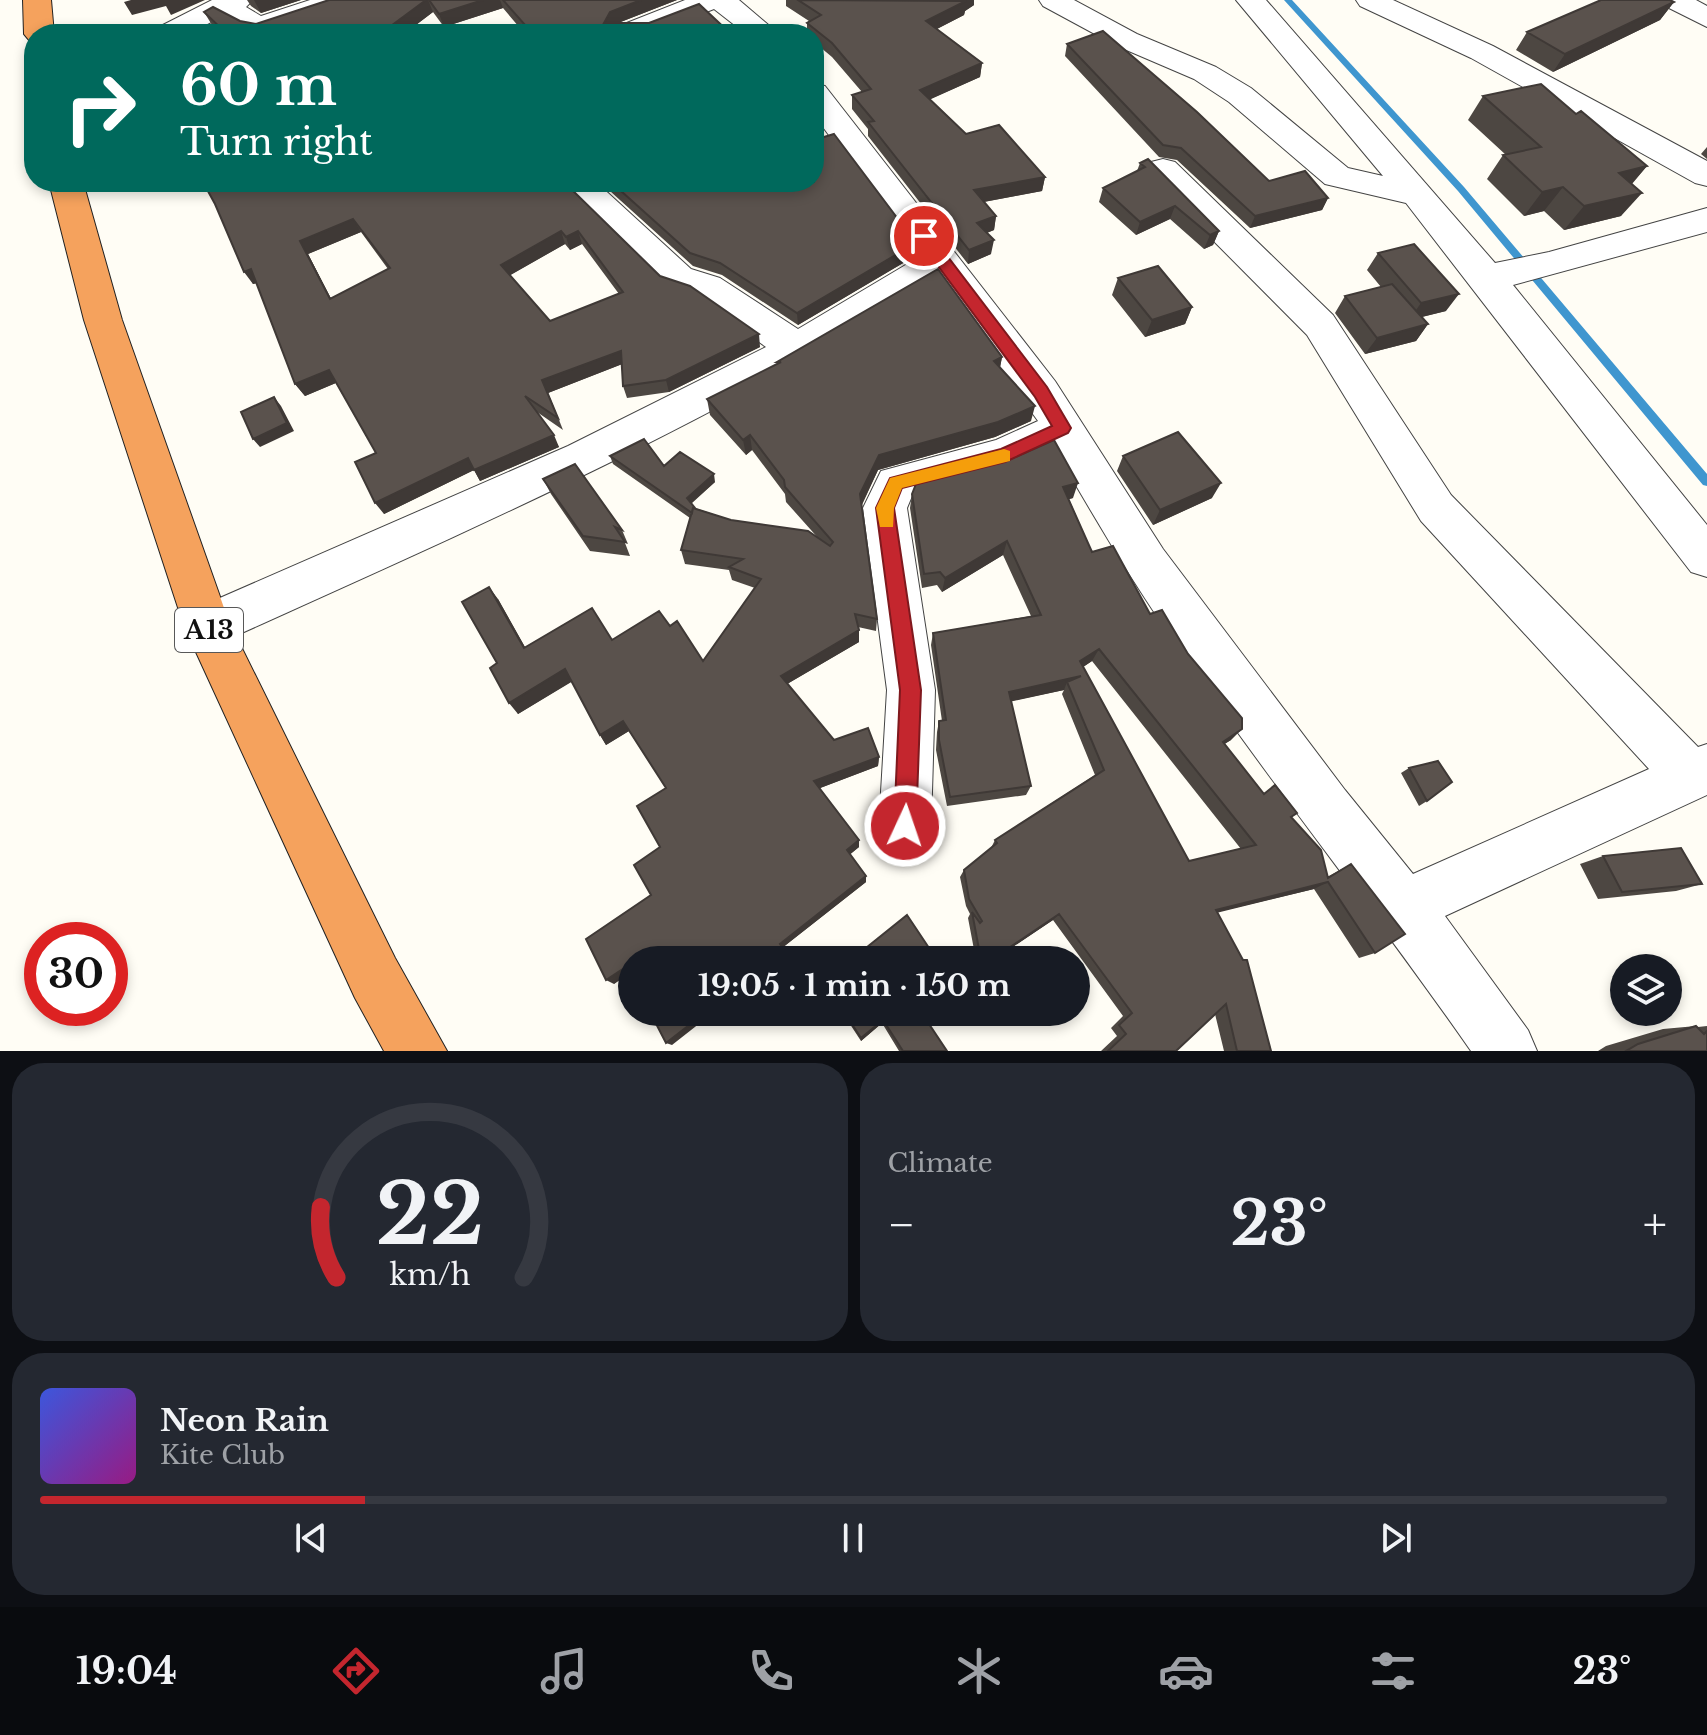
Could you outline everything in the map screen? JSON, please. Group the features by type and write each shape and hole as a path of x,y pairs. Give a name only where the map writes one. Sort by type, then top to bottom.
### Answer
{"highway":[{"path":"37,0 38,24"},
{"name":"A13","path":"69,192 103,320 207,626 375,978 417,1051"}],"street":[{"path":"282,24 338,0"},
{"path":"650,24 711,0"},
{"path":"721,0 751,24"},
{"path":"1053,0 1127,40 1205,73 1240,95 1337,176 1418,195"},
{"path":"1250,0 1275,24 1418,195 1498,275 1707,558"},
{"path":"1370,0 1482,52 1707,175"},
{"path":"1675,0 1707,18"},
{"path":"183,24 213,5 255,24"},
{"path":"824,106 1041,392 1147,563 1326,809 1404,906 1507,1051"},
{"path":"1163,170 1320,325 1436,508 1698,772 1404,906"},
{"path":"586,192 669,272 718,293 779,337 801,346"},
{"path":"1498,275 1549,265 1707,220"},
{"path":"207,626 557,469 691,405 801,346 942,260"},
{"path":"905,826 911,690 885,508 896,483 1005,455 1062,428"}],"building":[{"path":"329,0 426,0 394,24 256,24"},
{"path":"429,0 483,0 439,14"},
{"path":"503,0 641,0 610,12 604,23 649,23 699,4 720,24 524,24"},
{"path":"798,0 966,1 926,21 982,63 920,90 966,134 999,125 1045,177 974,190 996,216 977,223 994,240 969,250 868,122 874,121 852,95 871,89 824,37 824,24 807,23 821,15"},
{"path":"1601,0 1674,2 1565,54 1527,32"},
{"path":"213,7 240,21 256,24 217,24 204,12"},
{"path":"1103,31 1197,112 1269,181 1305,171 1328,198 1255,216 1181,148 1163,145 1067,44"},
{"path":"1541,84 1576,114 1581,111 1647,166 1619,173 1642,193 1584,206 1563,187 1542,192 1503,155 1541,147 1483,96"},
{"path":"834,134 916,243 797,313 720,263 690,253 622,192 824,192 824,137"},
{"path":"1148,159 1219,231 1210,235 1175,206 1140,222 1103,188 1145,167 1140,163"},
{"path":"208,192 574,192 660,276 690,286 759,334 666,380 623,386 621,351 542,380 558,418 525,396 554,435 474,470 468,458 375,503 355,462 376,453 329,370 295,384 251,269 244,272","holes":["353,219 390,268 330,299 300,241","561,231 566,237 578,231 623,292 550,321 501,265"]},
{"path":"1414,244 1459,294 1421,303 1378,253"},
{"path":"1158,266 1192,307 1152,320 1118,278"},
{"path":"938,269 1002,357 994,361 1035,406 998,422 879,455 860,494 877,619 855,614 859,630 781,676 834,740 868,728 879,757 814,781 859,840 847,850 866,876 780,944 781,946 618,946 618,972 606,980 586,939 651,895 634,865 660,847 637,806 666,788 623,721 600,735 565,669 509,703 490,668 497,663 462,602 489,587 524,648 592,608 612,640 659,611 670,626 677,621 703,661 761,579 729,567 743,559 681,550 693,508 731,520 808,531 830,546 833,542 785,487 784,480 750,435 743,440 707,399 781,362 777,362"},
{"path":"1392,284 1428,324 1377,338 1345,296"},
{"path":"274,397 287,423 253,439 241,412"},
{"path":"1178,432 1221,483 1160,510 1123,456"},
{"path":"644,439 664,466 680,452 714,474 687,498 695,508 692,513 610,456"},
{"path":"1054,440 1078,483 1063,487 1092,552 1113,546 1150,614 1162,610 1188,654 1242,718 1242,729 1223,742 1264,794 1275,785 1297,813 1291,817 1321,850 1328,878 1351,864 1405,934 1375,953 1328,882 1216,910 1243,960 1247,960 1271,1051 1237,1051 1226,1004 1176,1051 1108,1051 1126,1034 1119,1025 1132,1013 1090,956 1090,946 1083,946 1059,914 1012,946 978,946 972,912 980,923 982,921 969,899 964,870 997,843 995,840 1104,770 1067,682 1081,676 1009,692 1031,786 950,797 939,740 939,721 946,720 933,633 1041,615 1007,541 945,578 940,572 924,574 912,494 916,484 1009,460","holes":["1099,649 1256,845 1189,861 1080,661"]},
{"path":"575,464 622,530 615,527 625,542 583,536 543,479"},
{"path":"1438,761 1452,782 1427,801 1409,768"},
{"path":"1681,848 1702,884 1622,892 1603,856"},
{"path":"907,915 928,946 868,946"},
{"path":"657,1026 688,1026 666,1043"},
{"path":"853,1026 876,1026 861,1038"},
{"path":"887,1026 930,1026 947,1051 903,1051"},
{"path":"1696,1026 1704,1034 1707,1031 1707,1051 1626,1051 1638,1044"}],"waterway":[{"path":"1288,0 1461,189 1707,482"}],"slow traffic":[{"path":"887,521 885,508 896,483 942,474 1004,456"}],"route":[{"path":"905,826 911,690 885,508 896,483 942,474 1005,455 1062,428 1041,392 924,236"}]}
